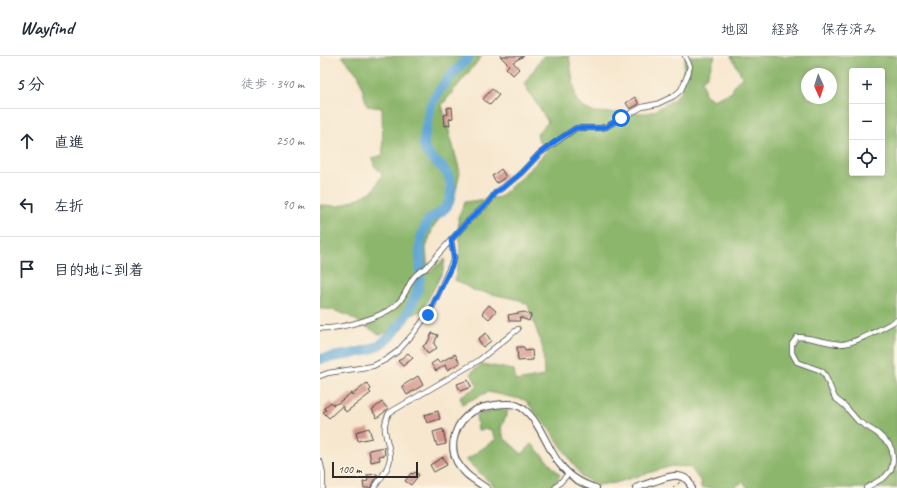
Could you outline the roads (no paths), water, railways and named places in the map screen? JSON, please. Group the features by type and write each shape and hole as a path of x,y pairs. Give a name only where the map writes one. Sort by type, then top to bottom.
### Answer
{"street":[{"path":"320,328 352,325 384,313 398,303 417,272 425,269 468,221 488,203 496,192 521,173 539,154 576,128 606,127 642,107 657,104 674,96 681,90 690,66 685,56"},
{"path":"320,376 328,373 373,366 387,359 398,351 431,310 454,258 451,240"},
{"path":"866,488 885,477 891,470 893,460 892,450 889,444 877,433 858,421 845,406 835,398 826,375 822,371 797,362 792,353 792,344 797,336 842,344 856,341 897,320"},
{"path":"374,488 386,469 390,458 384,428 385,420 389,413 478,360 518,329"},
{"path":"486,488 462,471 456,461 453,440 461,421 472,411 486,406 505,403 517,405 526,410 558,462 568,474 577,480 596,488"},
{"path":"320,461 323,473 323,488"},
{"path":"555,488 568,474"},
{"path":"636,488 677,475 686,478 691,488"}],"waterway":[{"path":"320,359 360,352 373,348 382,343 397,328 410,308 415,297 420,277 420,246 422,233 429,220 447,206 450,201 451,192 451,184 447,173 427,153 424,147 424,138 429,113 432,103 439,91 470,56"}]}
